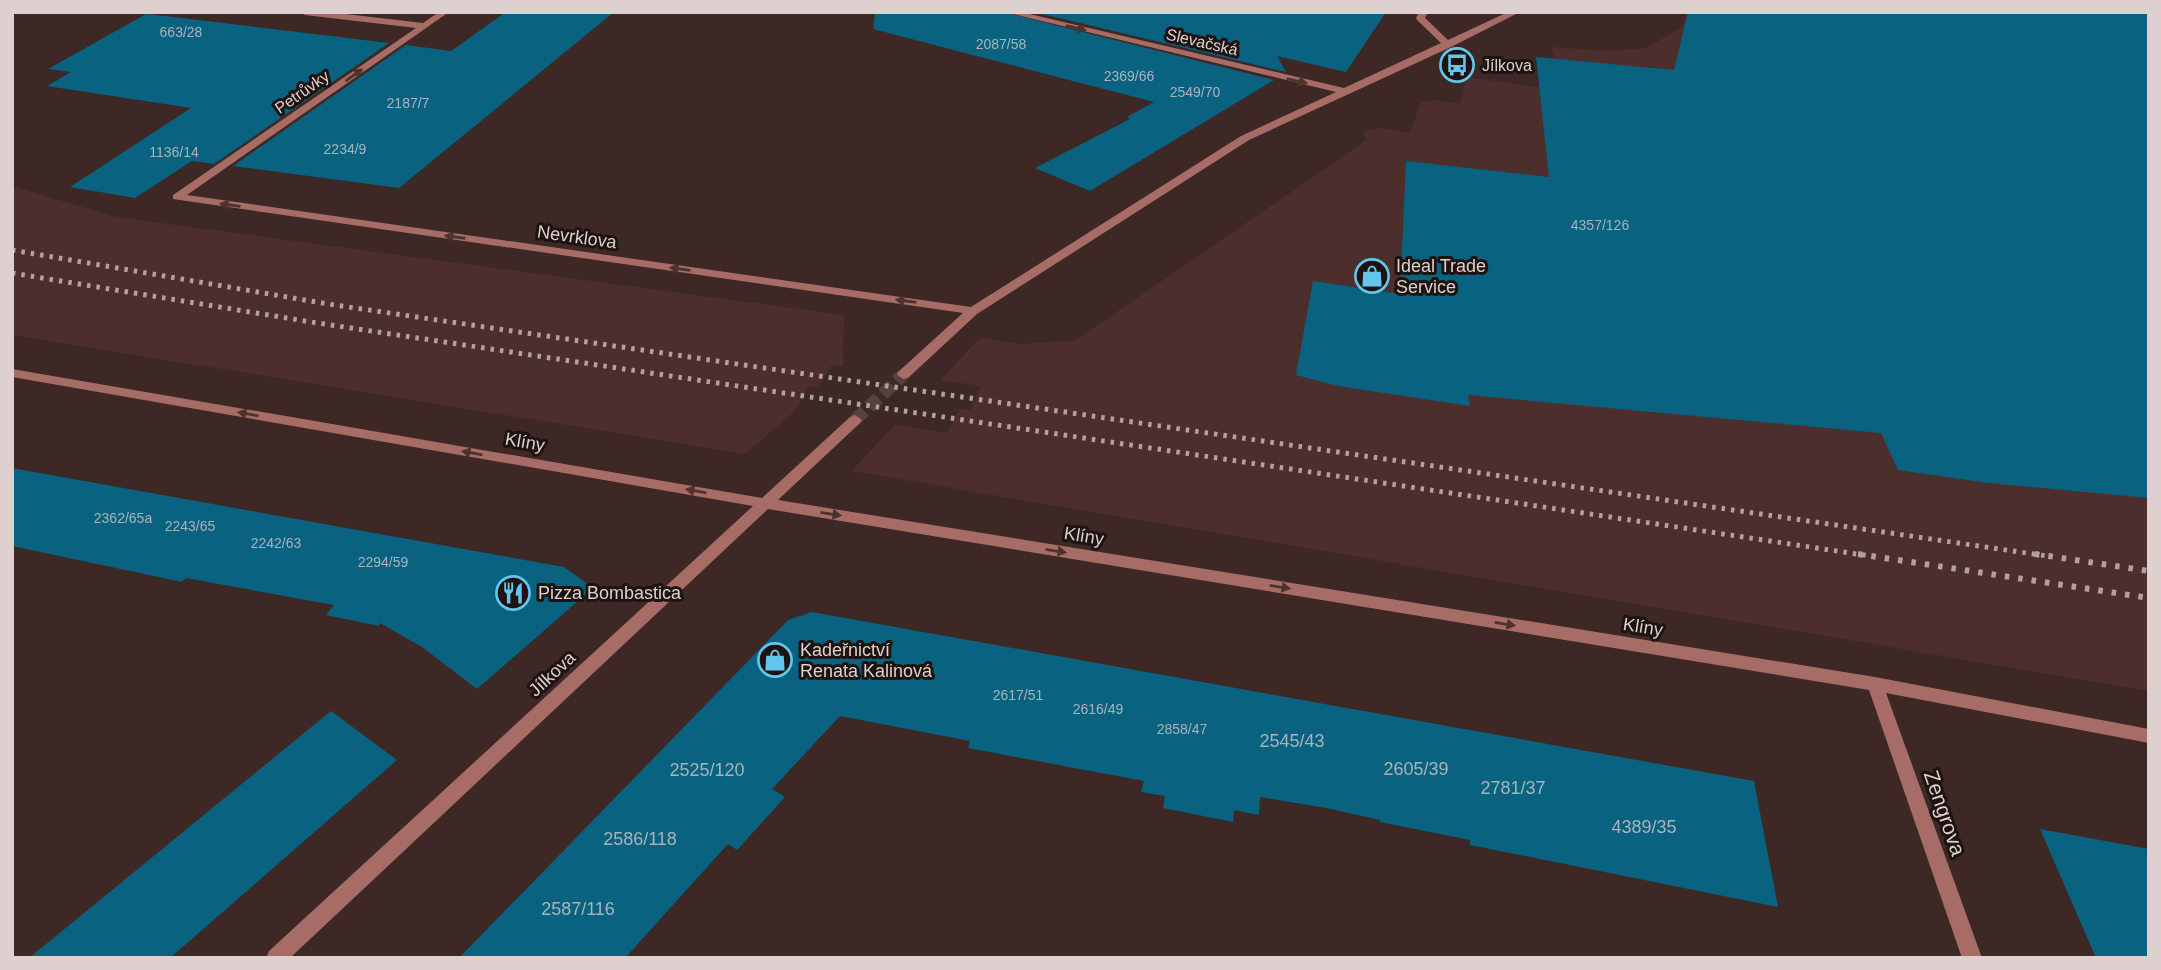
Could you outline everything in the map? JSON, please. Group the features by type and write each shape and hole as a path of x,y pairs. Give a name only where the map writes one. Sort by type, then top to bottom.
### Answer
{"street":[{"path":"305,12 424,26"},
{"name":"Petrůvky","path":"177,197 445,12"},
{"name":"Slevačská","path":"1009,12 1347,92"},
{"path":"1424,12 1420,18 1448,45"},
{"path":"903,375 973,311 1245,138 1516,12"},
{"name":"Nevrklova","path":"177,197 973,311"},
{"name":"Klíny","path":"12,373 764,503 1875,684 2149,736"},
{"name":"Jílkova","path":"276,958 855,420"},
{"name":"Zengrova","path":"1875,684 1972,958"}],"shaded area":[{"path":"2149,12 2149,691 851,471 895,425 947,433 959,409 971,410 981,386 940,380 980,338 1021,344 1076,340 1367,140 1365,131 1380,128 1410,133 1421,102 1434,100 1461,104 1466,77 1538,87 1554,58 1551,47 1606,51 1646,48 1681,28 1687,16"},
{"path":"12,186 116,217 844,315 843,366 832,365 818,387 809,386 795,411 745,454 12,335"}],"building":[{"path":"506,12 614,12 399,188 233,166 406,45 451,51"},
{"path":"875,12 1003,12 1274,80 1090,191 1035,168 1130,119 1127,117 1154,102 873,29"},
{"path":"1034,12 1386,12 1346,72 1277,56 1286,72"},
{"path":"1688,12 2149,12 2149,498 1988,483 1898,470 1881,433 1468,395 1470,406 1338,386 1296,375 1313,281 1400,294 1406,161 1549,177 1536,57 1674,70"},
{"path":"146,14 389,43 214,164 192,161 135,198 70,187 191,108 47,86 71,72 48,69"},
{"path":"12,468 564,567 593,588 477,689 422,647 380,623 379,626 326,615 334,605 186,578 182,582 12,546"},
{"path":"812,612 1754,781 1778,907 1470,845 1470,840 1326,808 1260,797 1259,815 1234,810 1233,822 1163,808 1165,796 1141,792 1144,781 968,748 970,741 840,716 772,789 785,797 737,850 728,844 625,958 459,958 788,620"},
{"path":"331,711 397,760 170,958 29,958"},
{"path":"2040,829 2149,849 2149,958 2096,958"}],"tunnel":[{"path":"855,420 903,375"}],"railway":[{"path":"12,250 328,304 2047,556"},
{"path":"12,273 311,322 1870,556"},
{"path":"1858,554 2149,598"},
{"path":"2035,554 2149,571"}],"place":[{"name":"Jílkova","path":"1457,65"},
{"name":"Ideal Trade Service","path":"1372,276"},
{"name":"Pizza Bombastica","path":"513,593"},
{"name":"Kadeřnictví Renata Kalinová","path":"775,660"}]}
